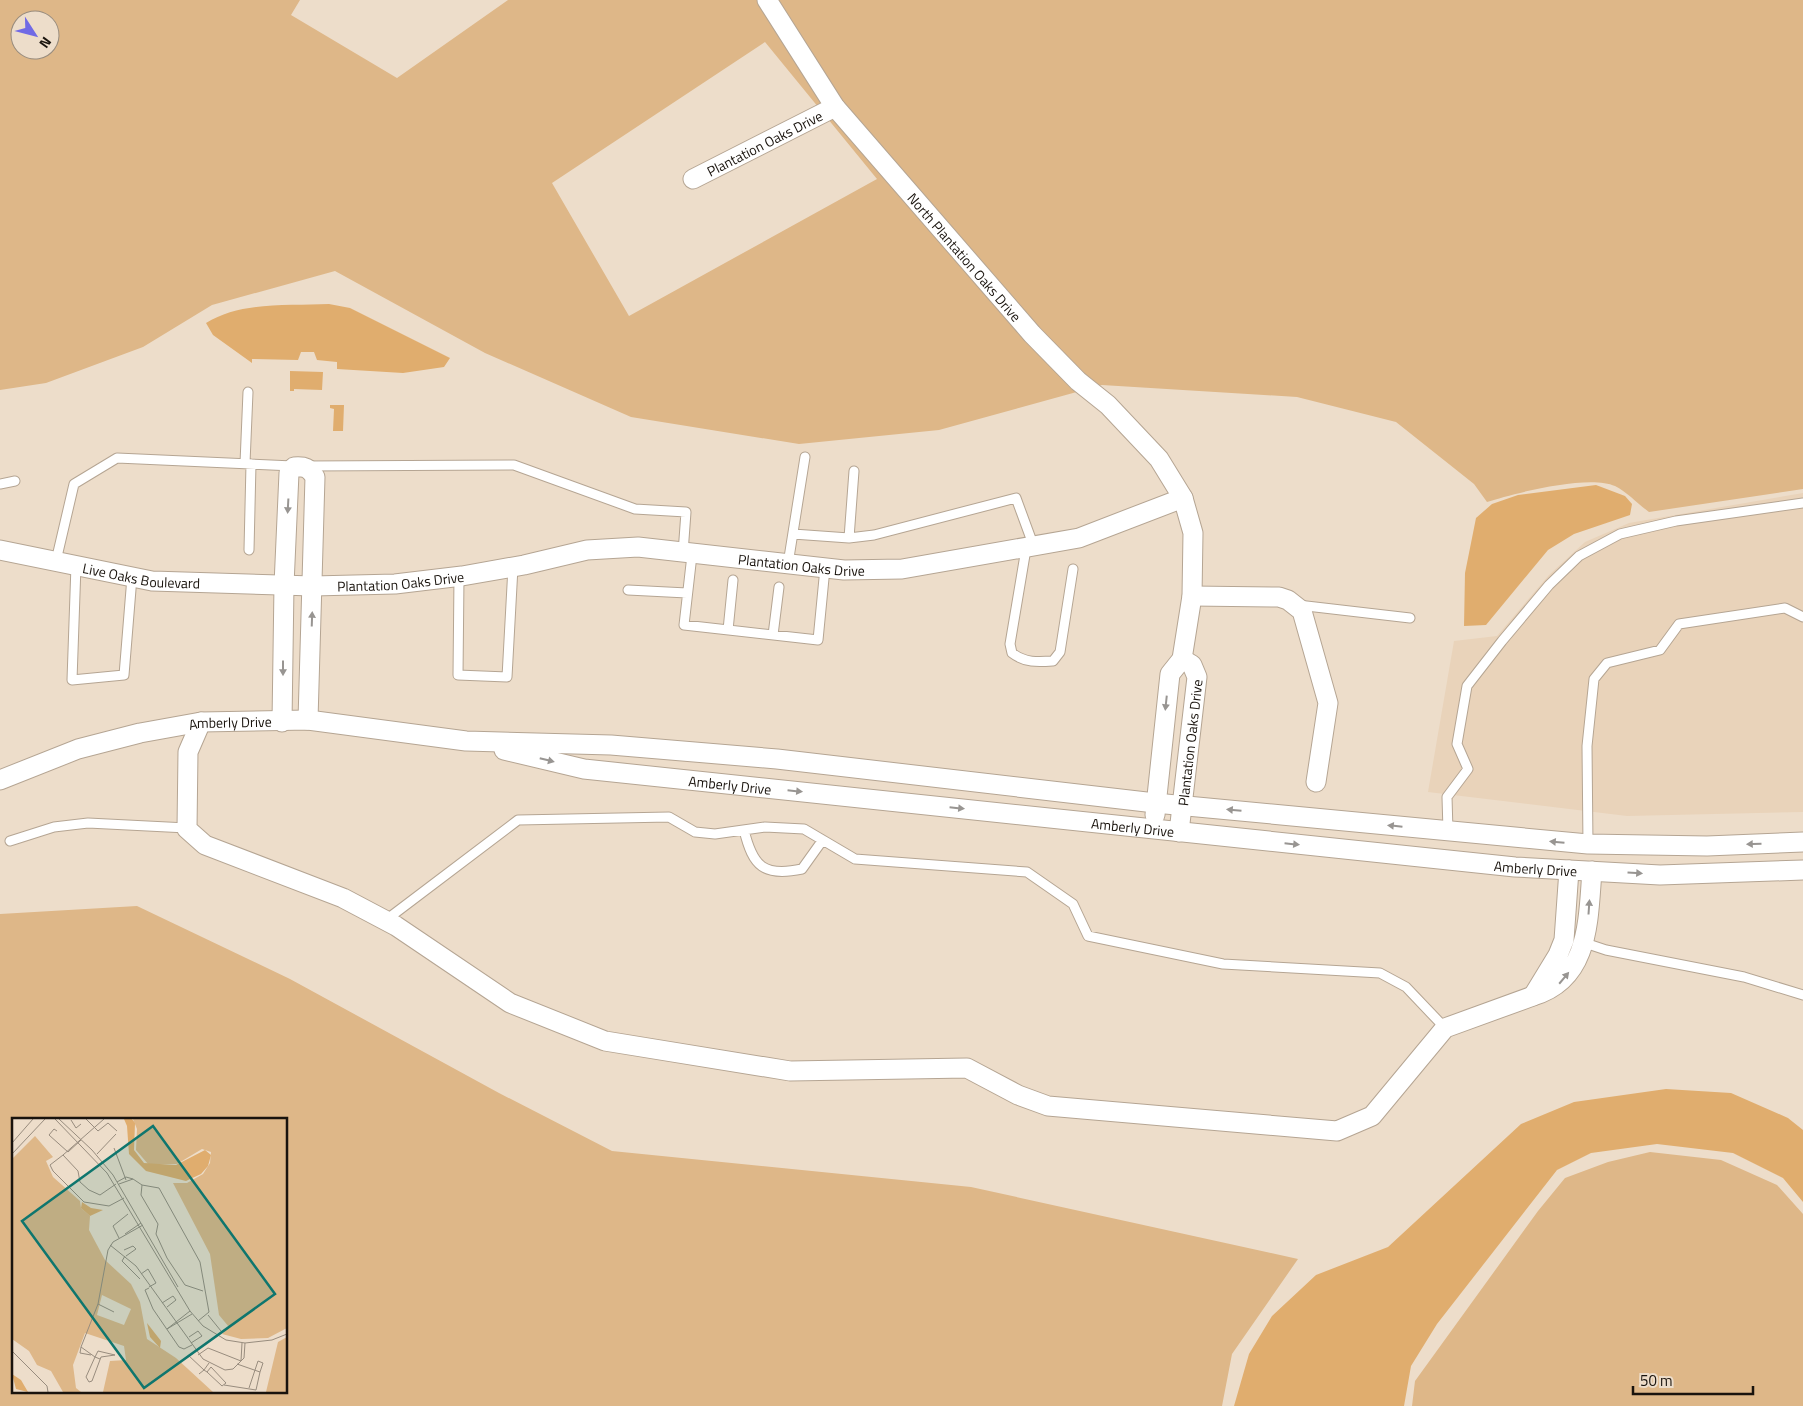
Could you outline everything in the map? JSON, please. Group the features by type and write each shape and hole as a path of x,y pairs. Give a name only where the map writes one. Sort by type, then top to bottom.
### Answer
{"street":[{"name":"North Plantation Oaks Drive","path":"767,0 836,107 1032,334 1078,381 1108,405 1159,459 1183,498"},
{"name":"Plantation Oaks Drive","path":"692,179 836,107"},
{"path":"282,722 284,585 290,473 294,467 302,466 310,468 315,477 308,720"},
{"name":"Plantation Oaks Drive","path":"313,586 395,584 513,567 588,550 638,547 687,554 844,570 902,569 1079,538 1183,498 1193,532 1192,596 1182,659 1170,674 1155,802 1154,829"},
{"name":"Live Oaks Boulevard","path":"0,550 152,581 313,586"},
{"path":"1192,596 1279,597 1295,604 1306,621 1309,642 1328,703 1316,782"},
{"name":"Plantation Oaks Drive","path":"1179,832 1198,677 1192,665 1182,659"},
{"name":"Amberly Drive","path":"0,780 78,748 140,733 201,722 282,722 308,720 466,741 584,769 1515,867 1660,875 1803,870"},
{"path":"201,722 188,752 187,828 205,845 343,898 385,920 510,1003 605,1041 790,1071 967,1068 1018,1095 1048,1106 1337,1131 1372,1116 1445,1028 1547,992 1558,985 1574,965 1584,943 1588,927 1582,870"},
{"name":"Amberly Drive","path":"466,741 611,745 777,759 1182,805 1588,844 1707,846 1803,842"},
{"path":"1533,996 1558,955 1564,940 1588,844"},
{"path":"1564,940 1584,943"}],"lane":[{"path":"248,392 249,550"},
{"path":"788,565 805,457"},
{"path":"56,562 74,484 117,458 302,466 514,465 635,509 686,512 687,593 684,625 818,640 824,568"},
{"path":"849,538 854,471"},
{"path":"0,484 15,481"},
{"path":"793,534 849,538 874,536 1016,498 1030,548 1010,644 1012,653 1020,659 1034,662 1053,661 1060,652 1073,569"},
{"path":"1448,831 1447,797 1468,769 1457,744 1467,686 1543,592 1579,556 1620,534 1676,521 1803,503"},
{"path":"76,565 72,680 124,674 132,577"},
{"path":"459,576 458,675 507,678 513,567"},
{"path":"728,630 733,580"},
{"path":"773,635 779,587"},
{"path":"628,590 687,593"},
{"path":"1295,604 1410,618"},
{"path":"1588,844 1587,746 1594,679 1607,663 1660,650 1679,624 1785,608 1803,617"},
{"path":"385,920 518,820 669,817 695,832 715,834 765,827 804,829 854,859 1026,872 1073,904 1088,936 1223,964 1380,973 1406,987 1445,1028"},
{"path":"10,841 54,827 88,823 187,828"},
{"path":"744,830 749,850 757,864 765,870 782,873 802,869 822,840"},
{"path":"1584,943 1606,950 1744,977 1803,995"}],"shaded area":[{"path":"0,0 300,0 291,15 397,78 508,0 1803,0 1803,489 1649,512 1615,486 1588,482 1552,486 1487,502 1474,484 1396,422 1297,397 1102,385 939,430 799,444 631,417 485,353 335,271 212,305 143,347 46,383 0,390","holes":["765,42 877,179 629,316 552,183"]},
{"path":"329,304 350,308 450,358 444,367 403,373 337,369 337,362 317,360 314,352 301,352 298,360 252,359 252,363 213,335 206,323 234,311 249,308"},
{"path":"290,371 323,372 322,390 294,389 294,391 290,391"},
{"path":"330,405 344,405 343,431 333,431 334,409 330,408"},
{"path":"1596,485 1625,496 1632,504 1630,515 1574,534 1548,550 1486,625 1464,626 1465,573 1476,518 1492,504 1518,495"},
{"path":"1803,493 1803,812 1627,816 1428,792 1454,641 1497,636 1549,575 1585,542 1629,523"},
{"path":"137,906 290,979 499,1093 612,1151 971,1187 1298,1259 1232,1354 1222,1406 0,1406 0,914"},
{"path":"1666,1089 1731,1093 1788,1118 1803,1130 1803,1202 1783,1178 1733,1153 1657,1144 1591,1153 1557,1170 1437,1324 1411,1366 1404,1406 1234,1406 1249,1354 1272,1316 1316,1275 1388,1247 1521,1124 1574,1102"},
{"path":"1650,1152 1721,1160 1777,1185 1803,1214 1803,1406 1412,1406 1415,1381 1538,1211 1565,1178 1608,1162"}]}
